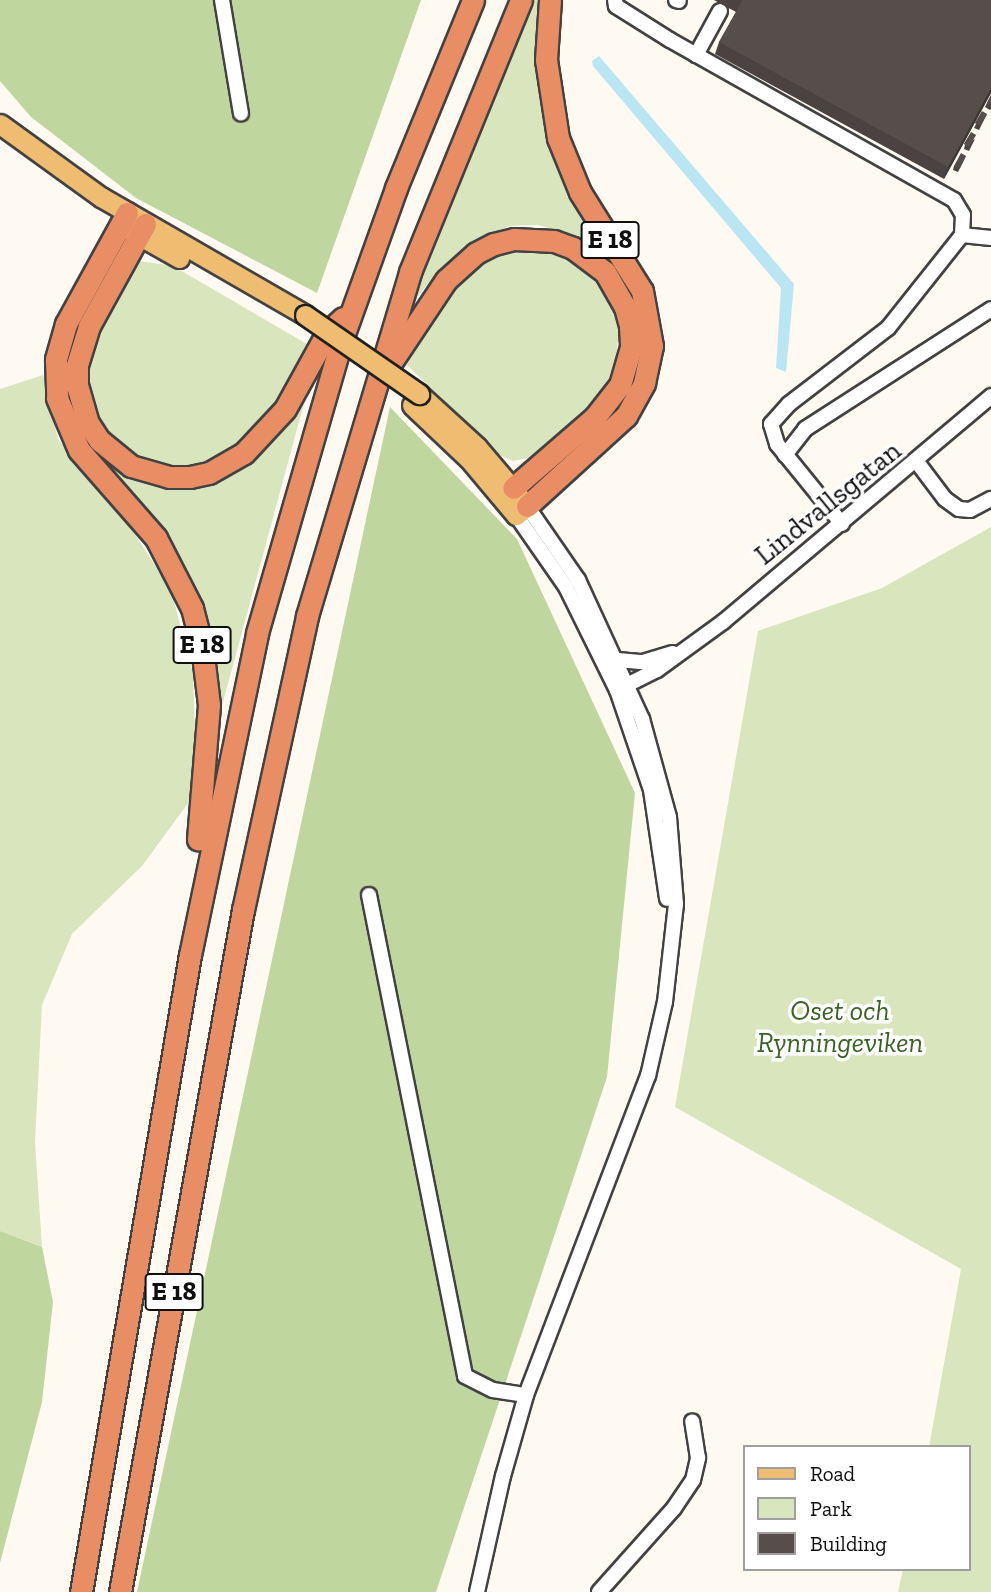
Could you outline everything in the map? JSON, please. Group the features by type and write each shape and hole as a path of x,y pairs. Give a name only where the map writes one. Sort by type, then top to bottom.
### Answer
{"highway":[{"name":"E 18","path":"81,1592 207,863 251,659 298,482 352,310 473,0"},
{"name":"E 18","path":"120,1592 268,782 311,597 415,260 521,0"},
{"name":"E 18","path":"522,510 626,416 644,383 652,346 642,291 580,192 558,138 546,69 551,0"},
{"name":"E 18","path":"133,224 89,326 77,365 77,385 84,414 99,440 122,460 149,473 200,475 244,453 290,401 327,333 352,310"},
{"name":"E 18","path":"133,224 66,324 55,379 69,434 145,522 176,572 198,627 206,666 205,784 169,1075"},
{"name":"E 18","path":"377,378 395,364 433,295 476,253 513,239 534,238 554,241 590,258 605,272 625,307 630,337 627,367 620,386 595,417 507,493"}],"main road":[{"path":"0,124 63,181"},
{"path":"0,139 97,203 302,320 356,361 415,400 522,510"}],"street":[{"path":"222,0 242,113"},
{"path":"615,0 616,6 696,55 954,200 964,215 962,235 888,328 771,424 785,455 842,524"},
{"path":"696,55 720,11"},
{"path":"962,235 991,238"},
{"path":"785,455 805,429 991,309"},
{"name":"Lindvallsgatan","path":"623,687 694,644 917,462 991,396"},
{"path":"917,462 945,499 959,509 970,510 991,499"},
{"path":"478,1591 503,1476 526,1395 645,1088 665,1002 671,928 651,790 618,660 578,580 522,510"},
{"path":"522,510 623,687"},
{"name":"Lindvallsgatan","path":"618,660 643,662 694,644"},
{"path":"369,895 466,1376 493,1390 526,1395"},
{"path":"599,1592 674,1508 693,1480 698,1458 692,1421"}],"green space":[{"path":"0,0 421,0 317,293 136,198 31,117 0,81"},
{"path":"535,0 540,0 538,78 546,128 563,177 619,275 593,247 571,234 538,225 510,226 474,242 440,269 412,303"},
{"path":"509,250 550,251 583,268 608,296 619,331 615,366 602,394 529,458 513,461 497,454 407,365 430,318 467,273"},
{"path":"139,261 173,266 312,347 260,425 229,454 193,468 157,466 123,452 100,427 87,395 86,365 93,338 129,268"},
{"path":"43,375 58,439 123,516 171,590 193,673 197,791 142,866 72,934 42,1005 35,1142 42,1247 0,1231 0,389"},
{"path":"309,385 219,717 210,637 193,581 168,538 94,452 136,480 178,488 220,478"},
{"path":"390,407 517,539 635,793 607,1077 436,1592 137,1592"},
{"name":"Oset och Rynningeviken","path":"991,527 991,1592 898,1592 903,1571 970,1571 970,1445 929,1445 961,1269 675,1107 758,631 882,588"},
{"path":"0,1231 42,1247 53,1302 42,1402 0,1563"}],"water":[{"path":"599,56 794,284 786,372 776,368 781,288 593,66 592,61"}],"building":[{"path":"741,0 991,0 991,88 948,167 719,42"},
{"path":"982,111 987,114 980,126 975,123"},
{"path":"971,132 976,135 969,147 964,144"},
{"path":"961,153 966,156 960,168 954,166"}]}
